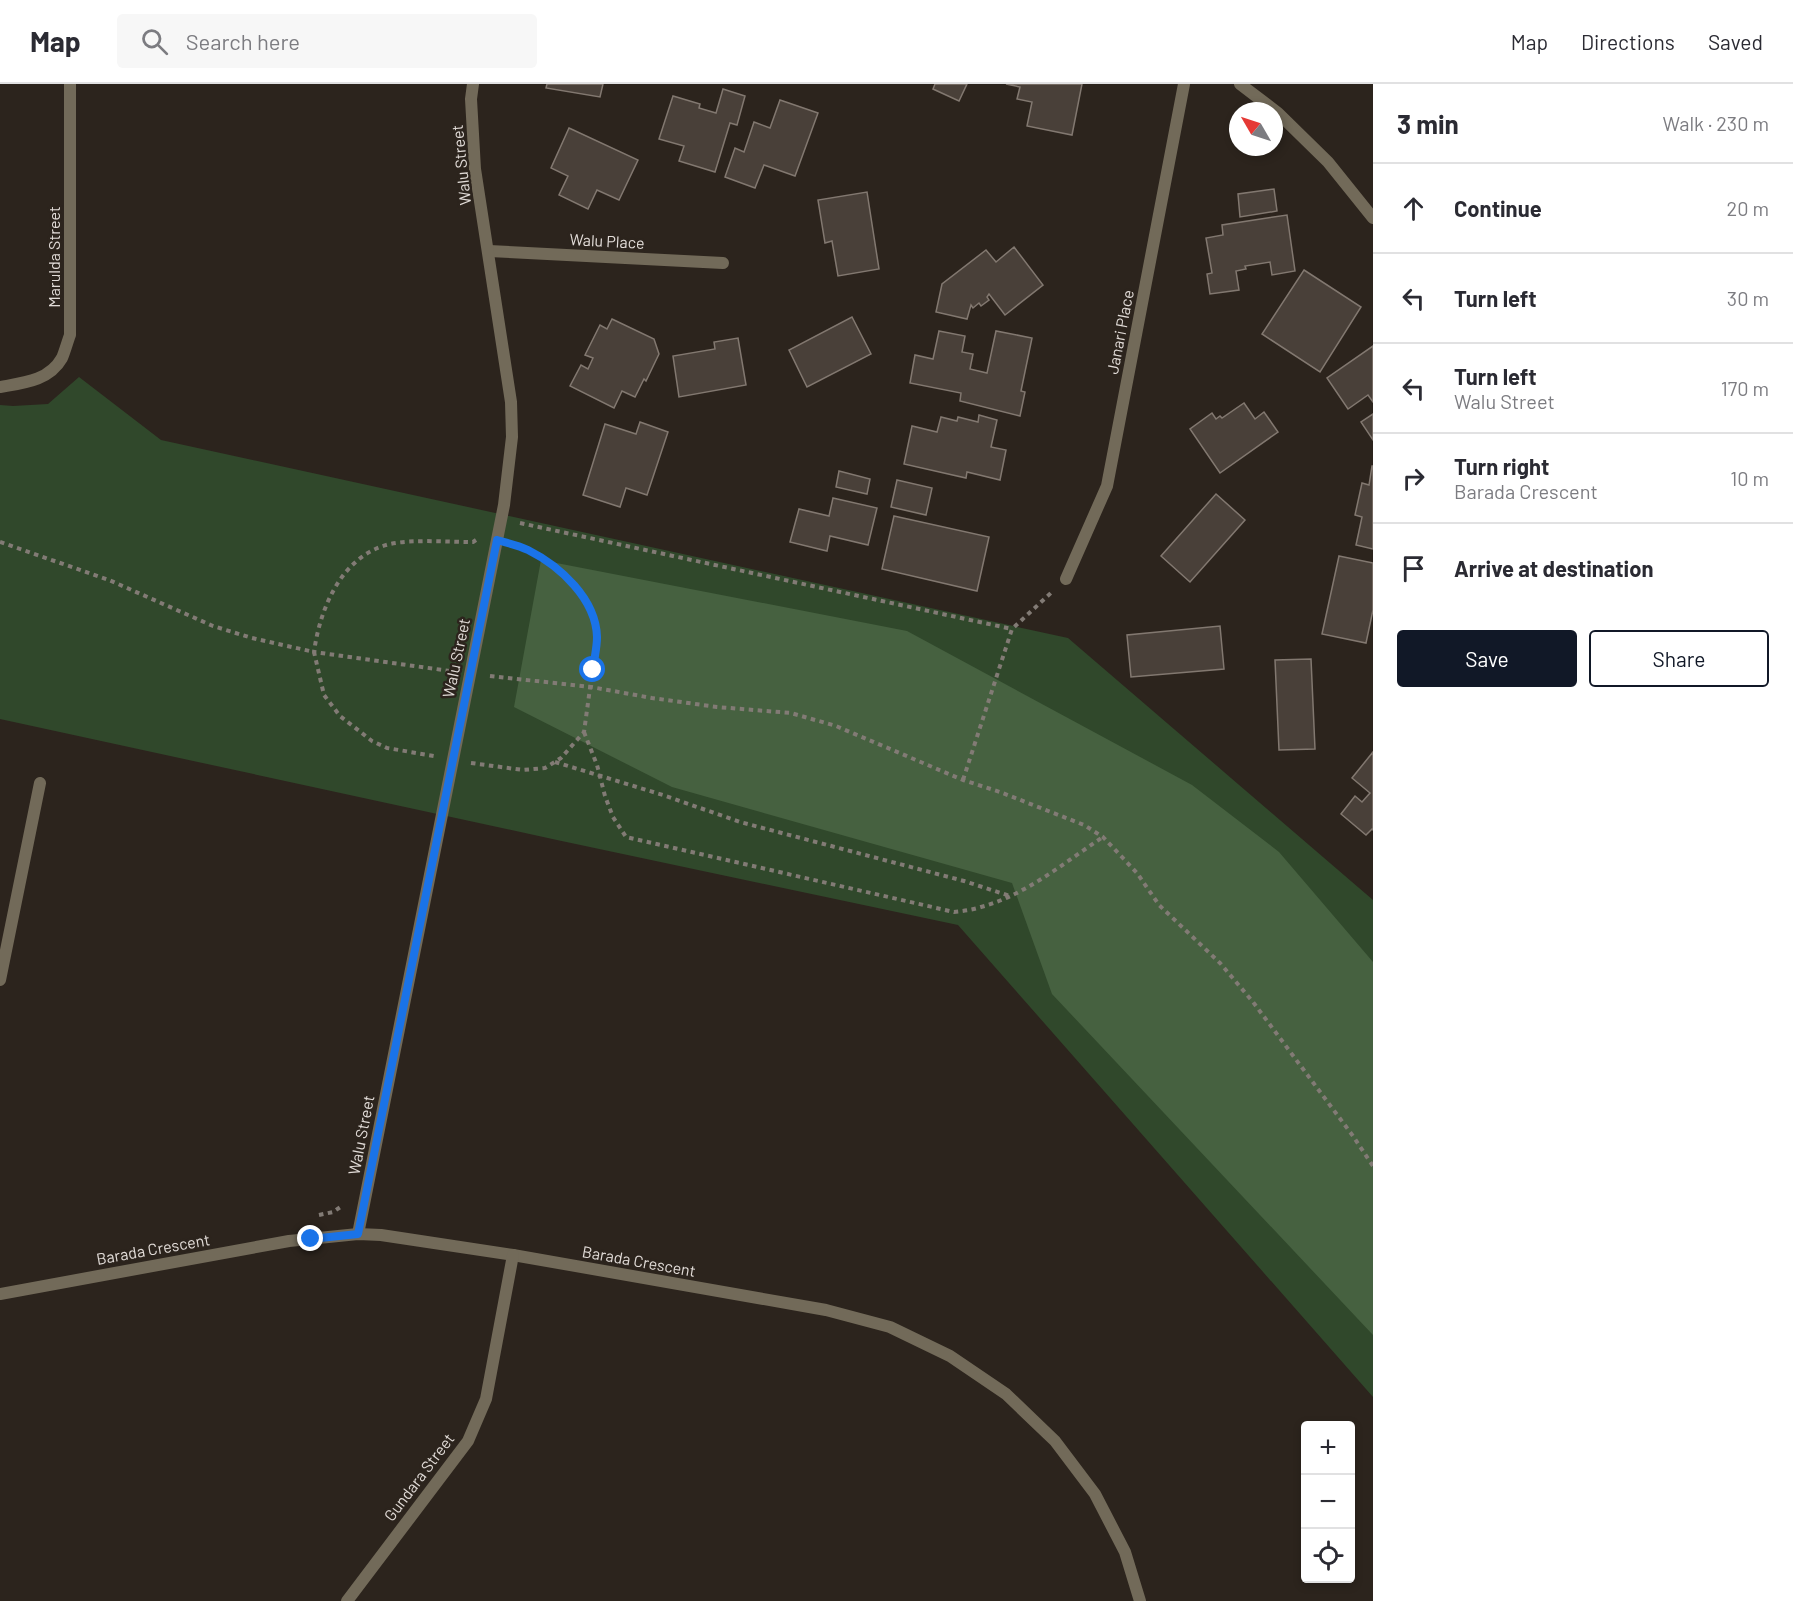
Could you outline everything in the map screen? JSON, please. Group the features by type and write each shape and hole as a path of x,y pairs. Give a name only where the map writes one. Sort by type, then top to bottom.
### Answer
{"street":[{"name":"Marulda Street","path":"0,387 35,381 55,367 62,358 70,335 70,84"},
{"name":"Walu Street","path":"358,1234 504,505 512,437 511,402 475,169 471,99 473,84"},
{"name":"Janari Place","path":"1066,579 1107,486 1185,84"},
{"path":"1240,84 1278,112 1328,162 1373,218"},
{"name":"Walu Place","path":"489,251 723,263"},
{"path":"0,980 40,783"},
{"name":"Barada Crescent","path":"0,1294 290,1241 358,1234 381,1235 513,1255 826,1310 890,1327 950,1356 1006,1394 1055,1441 1095,1494 1125,1552 1140,1601"},
{"name":"Gundara Street","path":"347,1601 468,1441 486,1399 513,1255"}],"path":[{"path":"517,534 518,523 1012,629"},
{"path":"473,542 475,536"},
{"path":"431,755 387,748 372,741 340,716 324,695 314,652 317,633 326,606 341,578 354,562 371,552 389,544 497,540 528,549 551,564 587,602 597,637 584,732 613,817 626,837 954,912 981,907 1010,896 1103,837"},
{"path":"0,542 109,580 213,626 252,638 314,652"},
{"path":"963,780 1012,629 1066,579"},
{"path":"446,681 448,671"},
{"path":"591,687 717,707 791,713 836,726 963,780 1084,825 1103,837 1137,873 1159,905 1221,963 1253,1002 1373,1166"},
{"path":"470,763 523,770 544,768 561,758 584,732"},
{"path":"429,766 433,745"},
{"path":"554,762 740,822 964,881 1010,896"},
{"path":"311,1239 314,1216 333,1212 343,1206 346,1200"}],"green space":[{"path":"79,377 161,440 1068,638 1373,900 1373,1397 958,925 0,719 0,405 48,404"},
{"path":"541,560 907,631 1192,785 1279,852 1373,962 1373,1335 1052,994 1012,883 672,787 514,707"}],"building":[{"path":"547,84 603,84 600,97 546,88"},
{"path":"935,84 967,84 959,101 933,89"},
{"path":"1006,84 1082,84 1072,135 1027,126 1032,102 1017,99 1020,87"},
{"path":"723,89 745,96 737,125 730,123 715,172 679,161 684,146 659,139 673,96 700,104 699,108 716,113"},
{"path":"780,100 818,113 795,176 764,165 755,188 725,177 735,148 744,152 754,122 770,128"},
{"path":"569,128 638,160 619,200 597,190 588,209 559,195 568,176 551,168"},
{"path":"1274,189 1277,211 1240,217 1238,194"},
{"path":"867,192 879,269 838,276 832,241 825,243 818,200"},
{"path":"1287,215 1295,271 1272,275 1270,262 1245,266 1246,269 1236,271 1239,290 1210,294 1207,274 1212,273 1206,238 1223,235 1222,225"},
{"path":"1014,247 1043,285 1005,315 989,294 987,297 989,300 981,306 979,303 973,308 971,305 967,319 936,312 942,284 986,250 996,262"},
{"path":"1304,270 1361,307 1320,372 1262,334"},
{"path":"852,317 871,354 807,387 789,350"},
{"path":"612,319 654,339 659,354 646,381 644,379 635,397 622,391 614,408 570,386 581,365 588,369 593,358 585,355 600,325 607,329"},
{"path":"939,331 965,336 962,352 973,354 970,369 987,373 996,331 1032,338 1021,391 1025,392 1020,416 960,401 961,393 910,383 915,355 933,359"},
{"path":"738,338 746,385 679,397 673,356 715,349 714,342"},
{"path":"1373,346 1373,402 1368,395 1348,409 1327,378"},
{"path":"1244,403 1255,419 1264,412 1278,432 1220,473 1190,429 1212,413 1216,419 1220,416 1222,418"},
{"path":"1373,414 1373,440 1361,422"},
{"path":"979,415 997,420 991,447 1006,450 1000,480 967,472 966,478 904,464 912,426 937,432 941,417 957,421 958,417 978,422"},
{"path":"640,422 668,432 647,495 626,488 620,507 583,495 605,424 636,434"},
{"path":"1372,466 1373,549 1356,545 1362,517 1355,515 1362,483 1369,485"},
{"path":"839,471 870,479 867,494 836,487"},
{"path":"897,480 932,488 926,515 891,507"},
{"path":"1216,494 1245,520 1190,582 1161,556"},
{"path":"833,498 877,508 868,545 830,536 827,551 790,542 799,509 829,516"},
{"path":"894,516 989,537 977,591 882,569"},
{"path":"1339,556 1373,563 1373,610 1366,643 1322,634"},
{"path":"1220,626 1224,669 1131,677 1127,635"},
{"path":"1311,659 1315,749 1279,750 1275,660"},
{"path":"1373,752 1373,830 1366,835 1341,814 1355,796 1362,802 1370,793 1352,778"}],"route":[{"path":"311,1239 358,1234 497,540 528,549 551,564 587,602 597,637 593,670"}]}
